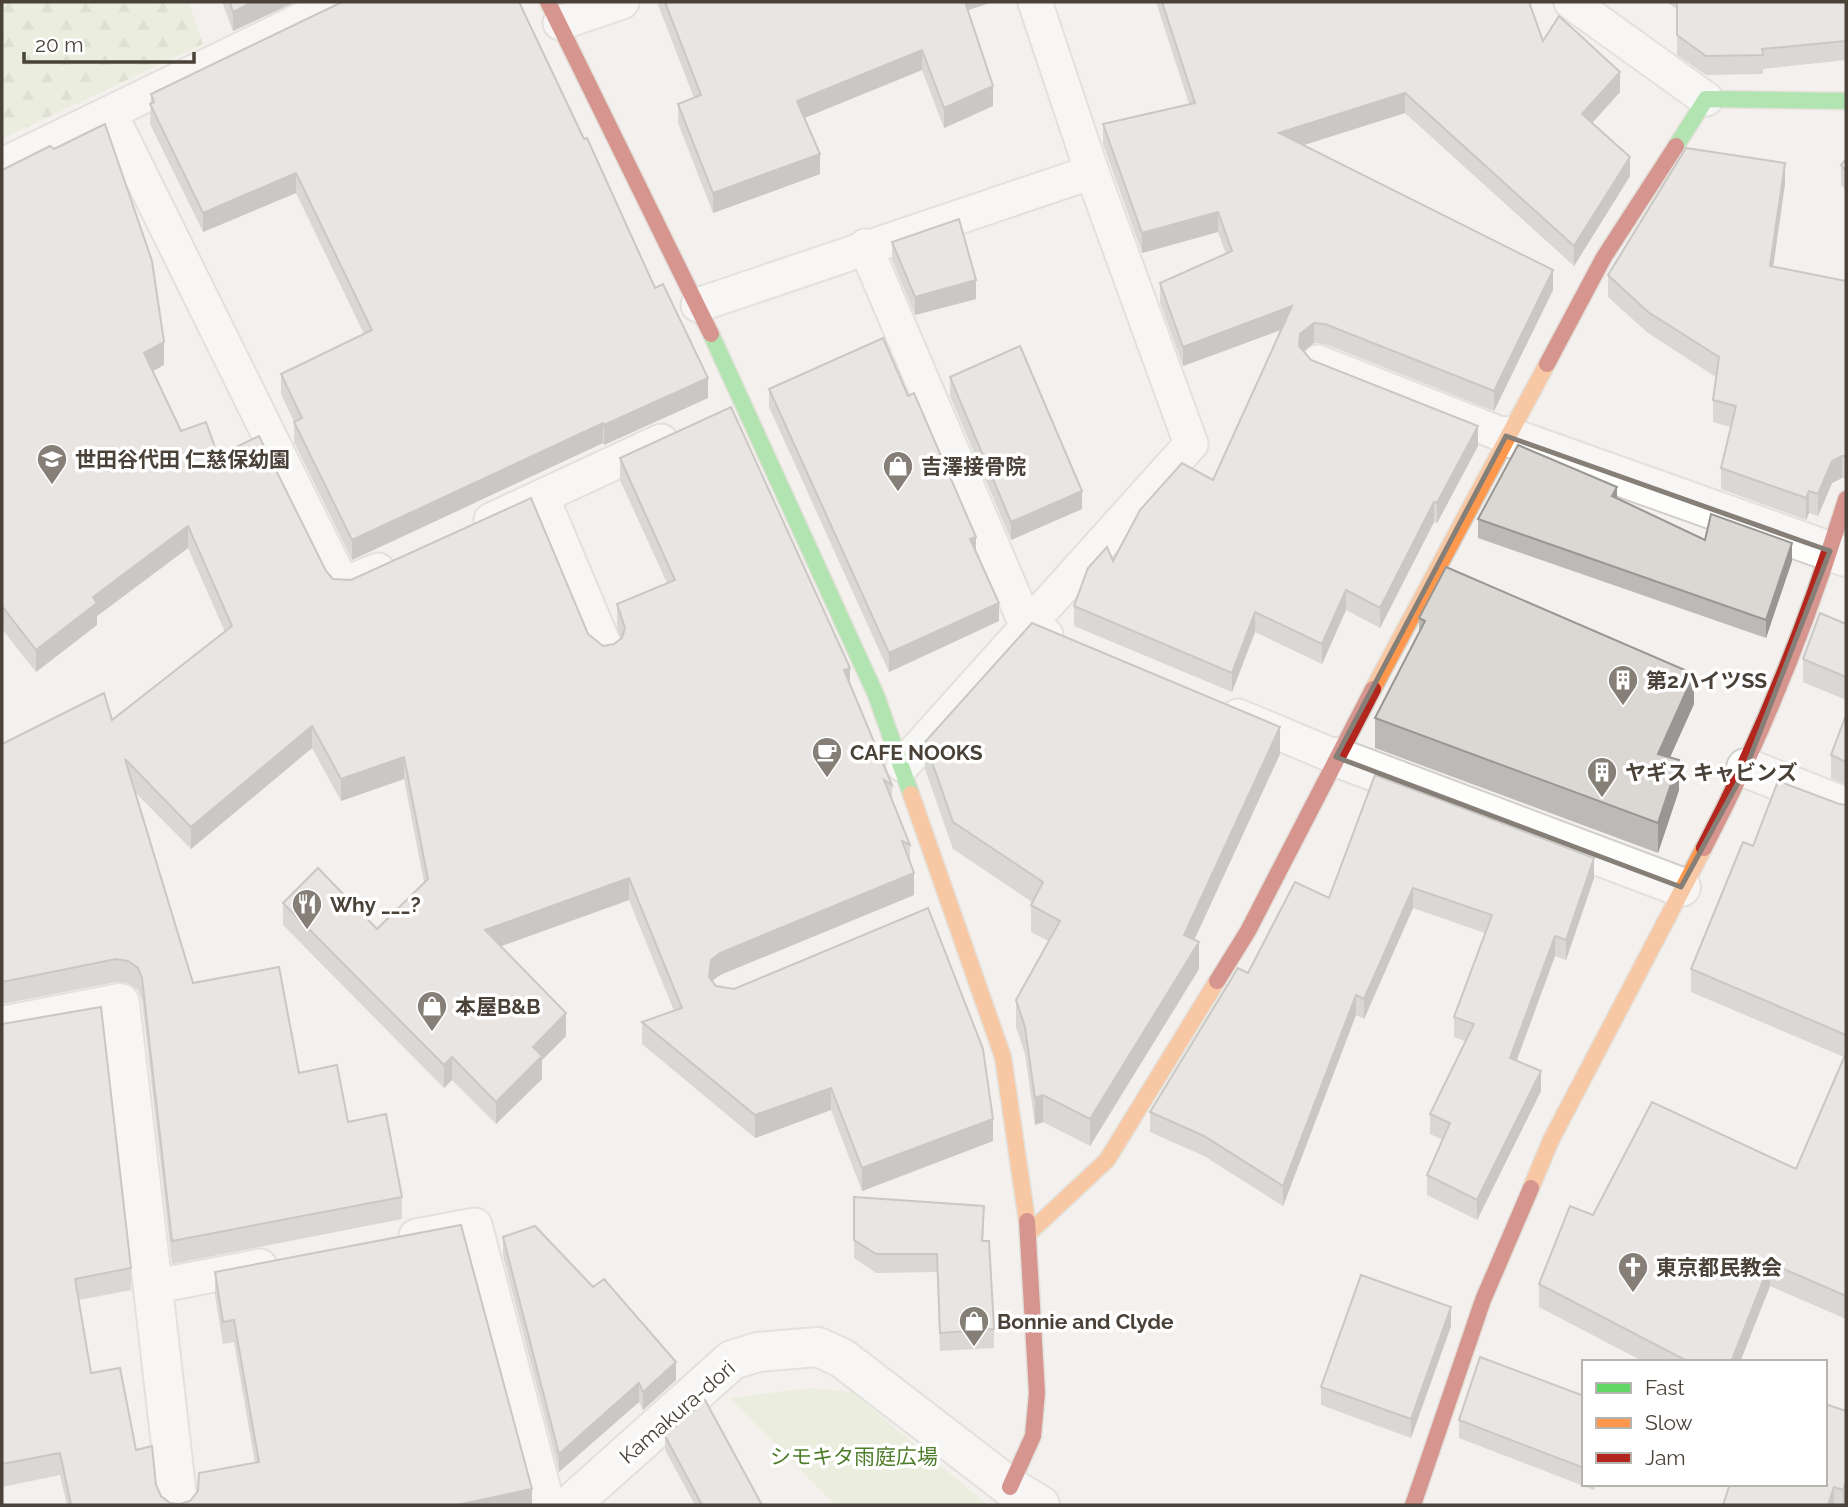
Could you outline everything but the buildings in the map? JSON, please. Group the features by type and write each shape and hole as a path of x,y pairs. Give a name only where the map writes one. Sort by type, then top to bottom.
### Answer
{"street":[{"path":"554,12 698,305 718,414 876,695 903,765 937,906 1003,1057 1028,1233 1036,1404 1025,1496"},
{"path":"1028,1233 1107,1160 1248,931 1336,757 1604,257 1706,99 1846,101"},
{"path":"1506,436 1838,554"},
{"path":"1413,1505 1483,1300 1551,1140 1681,887 1746,768 1838,554 1846,499"},
{"path":"1336,757 1681,887"},
{"path":"1746,768 1846,807"},
{"path":"2,1026 120,1003 178,1505"},
{"name":"Kamakura-dori","path":"570,1505 732,1360 758,1352 818,1348 842,1358 1025,1496"}],"lane":[{"path":"2,165 338,2"},
{"path":"554,12 622,2"},
{"path":"903,765 1191,444 1092,172 1035,2"},
{"path":"1571,2 1706,99"},
{"path":"110,113 343,585 405,558"},
{"path":"698,305 865,246 1092,172"},
{"path":"865,246 1027,627 1079,649"},
{"path":"1318,362 1506,436"},
{"path":"468,530 718,414"},
{"path":"542,497 606,649"},
{"path":"1207,703 1336,757"},
{"path":"381,1243 475,1225 545,1498 551,1505"},
{"path":"152,1287 287,1261"}],"highlighted area":[{"path":"1506,436 1830,551 1746,768 1681,887 1336,757"}],"green space":[{"path":"2,2 189,2 203,44 2,139"},
{"name":"シモキタ雨庭広場","path":"812,1388 852,1392 988,1505 835,1505 730,1398"}],"traffic: fast":[{"path":"1676,146 1706,99 1846,101"},
{"path":"711,334 876,695 911,794"}],"traffic: slow":[{"path":"1373,689 1547,364"},
{"path":"911,794 1003,1057 1027,1221"},
{"path":"1531,1188 1551,1140 1704,848"},
{"path":"1029,1233 1107,1160 1217,981"}],"traffic: jam":[{"path":"548,2 711,334"},
{"path":"1547,364 1604,257 1676,146"},
{"path":"1704,848 1783,677 1846,499"},
{"path":"1217,981 1248,931 1373,689"},
{"path":"1413,1505 1483,1300 1531,1188"},
{"path":"1010,1487 1033,1436 1037,1393 1027,1221"}],"place":[{"name":"世田谷代田 仁慈保幼園","path":"52,486"},
{"name":"吉澤接骨院","path":"898,493"},
{"name":"第2ハイツSS","path":"1623,707"},
{"name":"CAFE NOOKS","path":"827,779"},
{"name":"ヤギス キャビンズ","path":"1602,799"},
{"name":"Why ___?","path":"307,931"},
{"name":"本屋B&B","path":"432,1033"},
{"name":"東京都民教会","path":"1633,1294"},
{"name":"Bonnie and Clyde","path":"974,1348"}]}
